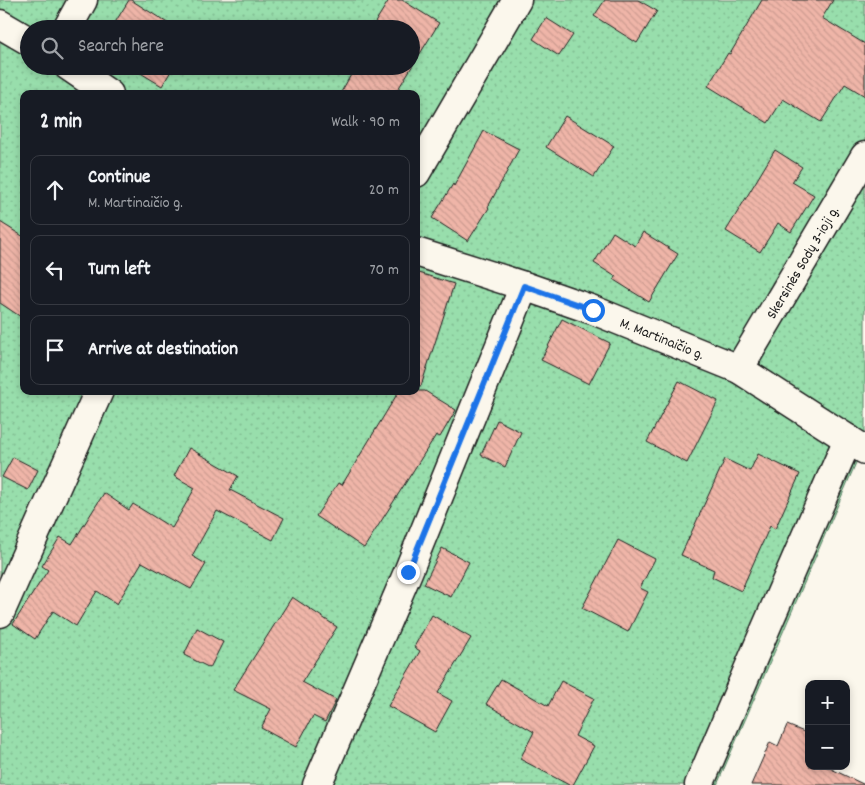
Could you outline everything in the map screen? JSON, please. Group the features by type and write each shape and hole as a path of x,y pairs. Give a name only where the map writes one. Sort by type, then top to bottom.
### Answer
{"street":[{"path":"72,20 83,0"},
{"path":"420,166 517,0"},
{"path":"0,24 20,36"},
{"path":"81,75 103,90"},
{"name":"Skersinės Sodų 3-ioji g.","path":"739,369 865,156"},
{"name":"M. Martinaičio g.","path":"420,253 593,310 739,369 857,445"},
{"path":"317,785 412,563 524,286"},
{"path":"0,613 97,395"},
{"path":"699,785 759,644 857,445"}],"green space":[{"path":"0,0 865,0 865,442 717,785 0,785"}],"building":[{"path":"129,0 131,0 163,20 117,20"},
{"path":"389,0 402,0 439,23 420,54 420,20 377,20"},
{"path":"605,0 638,0 657,11 637,43 594,16"},
{"path":"762,0 833,0 822,18 865,44 865,96 845,84 821,122 783,99 768,123 708,86 728,53 730,54"},
{"path":"546,18 573,35 559,56 533,39"},
{"path":"144,75 169,75 162,86"},
{"path":"351,75 407,75 397,90 342,90"},
{"path":"565,116 614,146 594,177 546,147"},
{"path":"484,131 519,149 489,208 468,241 432,218 453,184 454,186"},
{"path":"775,150 802,167 792,182 814,195 791,232 778,223 760,252 726,231"},
{"path":"0,222 20,234 20,316 0,303"},
{"path":"613,232 635,246 643,232 678,254 649,302 614,280 616,277 594,263"},
{"path":"420,273 454,284 420,386"},
{"path":"562,319 610,343 589,384 541,360"},
{"path":"679,381 718,401 687,463 647,442"},
{"path":"420,391 425,391 456,410 440,437 436,435 364,548 316,516 338,483 342,485 397,395 420,395"},
{"path":"497,420 521,432 505,467 481,455"},
{"path":"189,448 238,476 230,490 284,518 273,540 217,511 192,556 206,564 191,589 142,562 117,604 97,591 76,626 53,611 35,639 13,624 48,570 42,566 60,537 72,544 104,493 129,510 133,504 172,528 195,488 174,476"},
{"path":"758,454 800,474 775,529 770,526 741,591 712,577 714,570 681,555 725,459 750,471"},
{"path":"13,457 38,470 28,490 2,477"},
{"path":"618,540 655,559 640,588 648,592 628,632 582,608"},
{"path":"442,548 469,562 451,597 424,584"},
{"path":"292,597 337,627 302,682 336,700 325,722 313,716 296,747 261,728 271,709 233,690"},
{"path":"432,615 471,638 438,693 452,701 435,732 388,706 420,651 414,647"},
{"path":"197,628 223,642 210,668 184,655"},
{"path":"501,679 548,706 561,681 594,698 575,736 594,746 573,785 569,785 520,759 534,732 486,704"},
{"path":"787,725 805,732 805,770 833,770 865,785 751,785 770,742 778,746"}],"route":[{"path":"408,572 524,286 593,310"}]}
